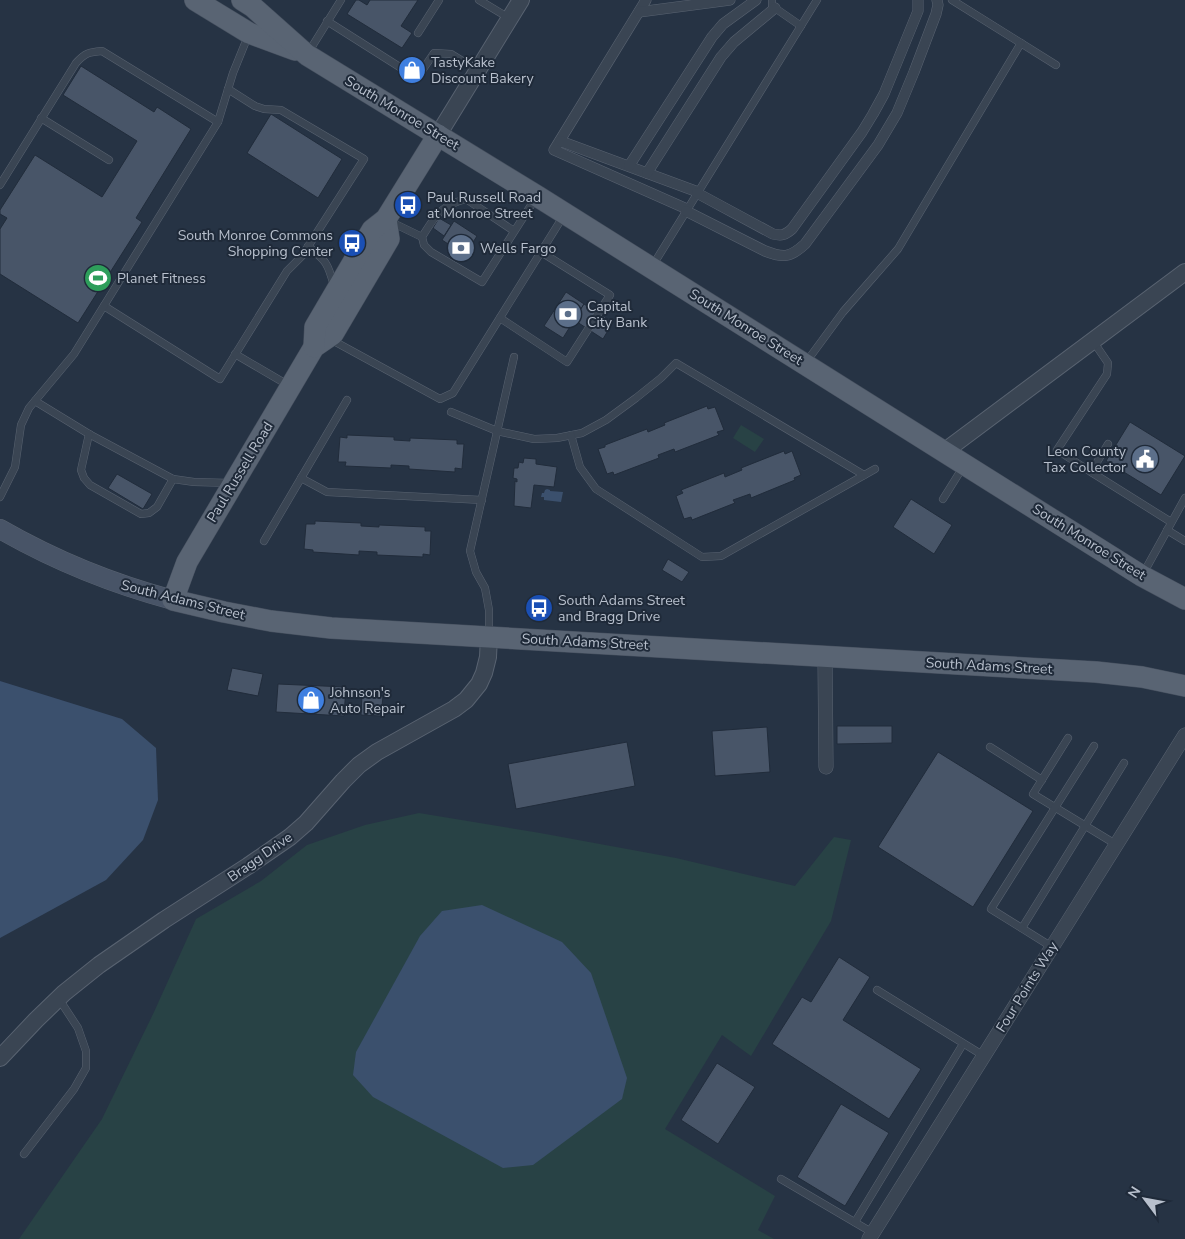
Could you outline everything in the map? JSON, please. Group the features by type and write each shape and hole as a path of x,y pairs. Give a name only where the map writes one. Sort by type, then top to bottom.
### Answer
{"main road":[{"name":"South Monroe Street","path":"195,0 249,33 306,55 537,196 1142,576 1185,600"},
{"name":"South Monroe Street","path":"242,0 253,7 306,55"},
{"name":"Paul Russell Road","path":"321,342 315,326 372,230 386,219 438,135"},
{"name":"Paul Russell Road","path":"173,600 187,562 291,387 321,342 333,334 389,240 386,219"},
{"name":"South Adams Street","path":"0,529 65,562 142,592 224,612 271,621 331,628 1096,672 1142,677 1185,686"}],"street":[{"name":"Paul Russell Road","path":"438,135 521,0"},
{"path":"646,0 554,150 687,210 777,256 787,256 796,253 805,244 878,145 897,112 914,72 936,14 938,0"},
{"path":"639,12 730,0"},
{"path":"629,166 712,37 723,24 756,0"},
{"path":"560,141 698,193 773,234 785,235 792,229 873,114 884,94 918,11 918,0"},
{"path":"647,173 721,57 774,4"},
{"path":"945,451 1185,272"},
{"name":"Bragg Drive","path":"0,1058 58,999 99,965 290,837 306,823 360,765 377,752 454,709 466,700 479,684 484,673 488,657 489,636"},
{"path":"825,657 826,767"},
{"name":"Four Points Way","path":"871,1236 1185,735"}],"lane":[{"path":"306,55 341,0"},
{"path":"418,33 439,0"},
{"path":"479,0 510,18"},
{"path":"651,268 817,0"},
{"path":"952,0 1056,65"},
{"path":"774,4 801,26"},
{"path":"328,21 417,78 434,52 452,54 478,70"},
{"path":"0,497 15,467 21,425 29,408 74,354 218,122 249,33"},
{"path":"805,364 843,312 898,249 1021,43"},
{"path":"0,185 76,63 84,54 102,51 218,122"},
{"path":"104,306 220,378 287,271 302,256 364,159 280,110 264,110 228,89"},
{"path":"41,118 109,160"},
{"path":"386,219 422,237 424,244 432,252 482,282 537,196"},
{"path":"422,237 435,216 454,202 466,199 514,231"},
{"path":"321,342 440,399 453,393 565,214"},
{"path":"308,246 323,258 329,268 335,291"},
{"path":"500,318 567,362 610,295 541,252"},
{"path":"1093,341 1108,363 1107,374 1057,450 1172,522"},
{"path":"235,354 291,387"},
{"path":"489,636 489,610 486,588 476,572 470,551 514,357"},
{"path":"451,412 497,431 534,439 558,438 582,433 606,420 636,398 676,363 864,475"},
{"path":"264,541 347,400"},
{"path":"35,401 89,434 173,478 194,482 234,483"},
{"path":"89,434 82,470 84,478 90,485 141,514 149,513 157,507 173,478"},
{"path":"570,435 580,467 596,489 702,557 721,556 875,469"},
{"path":"1091,472 1108,444"},
{"path":"943,499 965,464"},
{"path":"301,478 327,492 482,500"},
{"path":"1142,576 1185,498"},
{"path":"1167,530 1185,541"},
{"path":"1068,738 1033,794 1117,845"},
{"path":"1052,947 992,909 1094,746"},
{"path":"990,748 1042,780"},
{"path":"1022,928 1124,763"},
{"path":"877,990 984,1056"},
{"path":"24,1154 74,1090 86,1068 86,1051 78,1028 58,999"},
{"path":"855,1222 964,1044"},
{"path":"781,1179 855,1222 871,1236"}],"green space":[{"path":"741,425 764,439 755,452 733,438"},
{"path":"419,813 676,858 795,886 834,837 851,840 831,921 751,1056 722,1035 665,1129 775,1196 758,1230 774,1239 19,1239 102,1119 154,1012 196,919 261,881 307,845 365,825"}],"water":[{"path":"547,489 563,492 561,502 544,500 544,497 541,497 542,493"},
{"path":"0,681 122,719 156,748 158,800 143,840 106,880 0,938"},
{"path":"482,905 562,942 591,973 627,1078 622,1099 533,1165 503,1168 373,1097 353,1075 356,1052 420,936 442,911"}],"building":[{"path":"356,0 367,5 370,0 418,0 401,26 412,33 402,48 347,14"},
{"path":"81,66 154,112 157,107 191,129 136,218 142,222 78,323 0,274 0,229 7,218 0,214 0,210 35,155 102,197 137,141 63,95"},
{"path":"271,114 342,159 318,198 247,153"},
{"path":"439,218 451,225 444,236 433,228"},
{"path":"454,221 477,236 465,255 442,240"},
{"name":"Capital City Bank","path":"566,292 584,304 563,338 544,326"},
{"path":"584,304 613,322 603,339 574,320"},
{"path":"707,406 708,409 715,407 724,430 717,432 719,435 675,452 674,449 658,455 659,458 614,475 613,472 607,474 598,449 647,429 648,432 665,425 664,423"},
{"name":"Leon County Tax Collector","path":"1130,422 1185,456 1161,495 1106,461"},
{"path":"347,435 394,437 394,440 410,441 410,438 457,440 457,444 464,444 462,469 455,468 455,472 409,469 409,466 391,465 391,468 345,466 346,462 338,462 340,437 347,438"},
{"path":"784,451 785,454 792,451 801,475 794,478 795,480 751,498 750,494 733,500 735,503 692,520 691,517 684,519 676,496 683,493 681,490 724,473 725,477 742,470 741,468"},
{"path":"524,458 536,459 536,464 557,467 554,487 534,485 531,508 514,506 515,481 517,482 517,479 513,478 514,468 518,468 519,462 523,463"},
{"path":"117,474 152,494 143,509 108,488"},
{"path":"911,499 952,525 934,554 893,527"},
{"path":"315,521 361,523 361,526 379,527 379,525 425,527 425,531 431,531 430,555 423,554 423,557 377,555 377,552 359,551 359,555 313,552 313,550 304,549 306,524 315,524"},
{"path":"668,559 689,572 682,582 662,570"},
{"path":"232,668 263,674 258,696 227,690"},
{"name":"Johnson's Auto Repair","path":"278,684 346,687 344,716 276,712"},
{"path":"362,695 383,696 381,716 361,715"},
{"path":"837,726 892,726 892,743 837,744"},
{"path":"767,727 770,772 715,776 712,731"},
{"path":"627,742 635,786 516,809 508,764"},
{"path":"938,752 1033,811 973,907 878,847"},
{"path":"839,957 870,977 843,1020 921,1069 889,1119 772,1044 802,997 811,1002"},
{"path":"717,1063 755,1087 718,1144 681,1120"},
{"path":"841,1104 889,1133 845,1206 797,1177"}],"place":[{"name":"TastyKake Discount Bakery","path":"412,70"},
{"name":"Paul Russell Road at Monroe Street","path":"408,205"},
{"name":"South Monroe Commons Shopping Center","path":"352,243"},
{"name":"Wells Fargo","path":"461,248"},
{"name":"Planet Fitness","path":"98,278"},
{"name":"Capital City Bank","path":"568,314"},
{"name":"Leon County Tax Collector","path":"1145,459"},
{"name":"South Adams Street and Bragg Drive","path":"539,608"},
{"name":"Johnson's Auto Repair","path":"311,700"}]}
